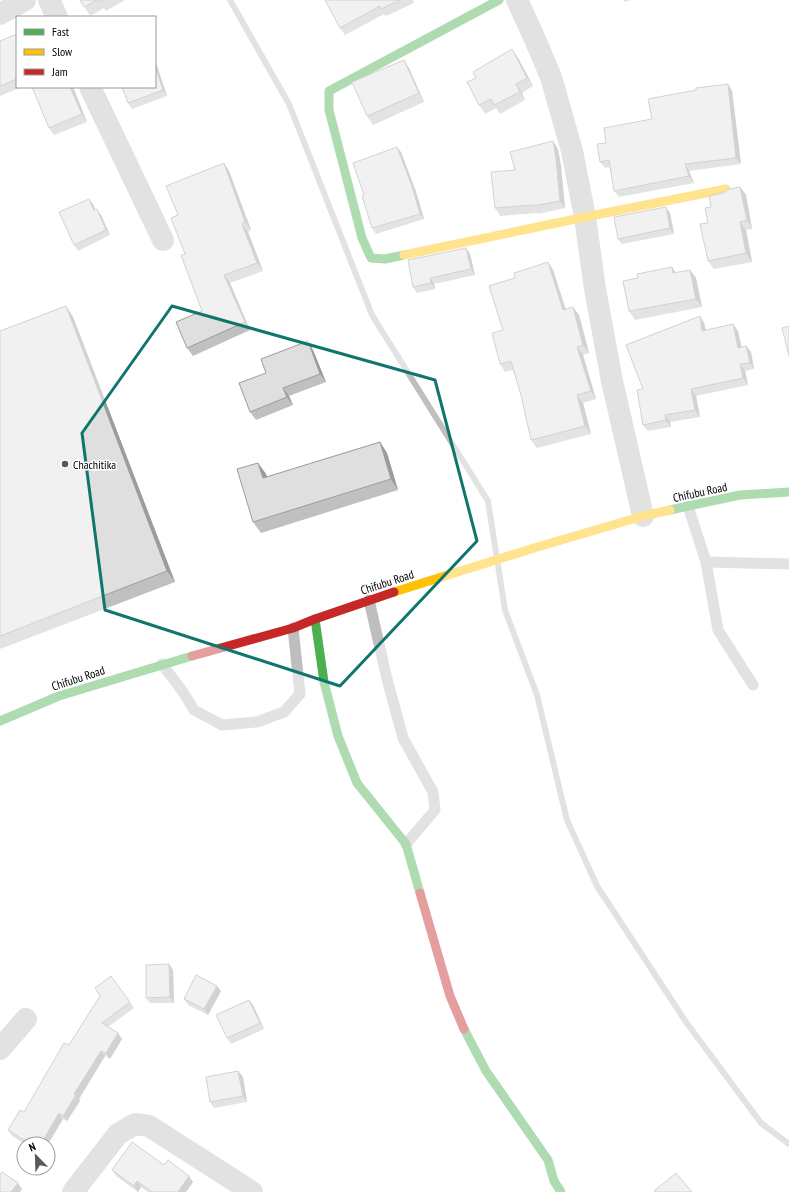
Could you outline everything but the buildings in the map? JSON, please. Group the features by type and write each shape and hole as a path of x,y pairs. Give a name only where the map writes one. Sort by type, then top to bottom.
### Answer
{"street":[{"path":"0,14 25,0"},
{"path":"49,0 57,16"},
{"path":"499,0 329,90 329,110 362,238 371,258 385,259 726,189"},
{"path":"517,0 551,77 572,150 585,217 595,289 610,373 643,516"},
{"path":"90,88 163,240"},
{"name":"Chifubu Road","path":"0,721 59,696 162,664 293,628 369,600 444,576 643,516 740,495 789,492"},
{"path":"315,619 324,682 338,736 357,783 406,844 450,996 466,1033 486,1071 548,1160 554,1181 561,1192"},
{"path":"0,1049 26,1019"},
{"path":"73,1192 118,1134 135,1124 148,1126 252,1192"}],"lane":[{"path":"688,506 706,562 718,630 753,685"},
{"path":"706,562 789,564"},
{"path":"369,600 387,679 403,738 433,792 435,810 406,844"},
{"path":"162,664 183,692 194,710 222,725 256,722 284,712 300,694 293,628"}],"highlighted area":[{"path":"172,306 435,380 477,541 340,686 105,610 82,433"}],"waterway":[{"path":"230,0 289,104 372,315 488,501 505,610 537,695 567,820 597,886 686,1022 761,1123 789,1144"}],"traffic: fast":[{"path":"404,255 385,259 371,258 362,238 329,110 329,91 499,0"},
{"path":"670,510 740,495 789,492"},
{"path":"315,619 324,682 338,736 357,783 406,844 420,893"},
{"path":"0,721 59,696 192,656"},
{"path":"464,1029 486,1071 548,1160 554,1181 561,1192"}],"traffic: slow":[{"path":"404,255 726,189"},
{"path":"394,592 534,548 643,516 670,510"}],"traffic: jam":[{"path":"192,656 293,628 394,592"},
{"path":"420,893 450,996 464,1029"}],"place":[{"name":"Chachitika","path":"65,464"}]}
